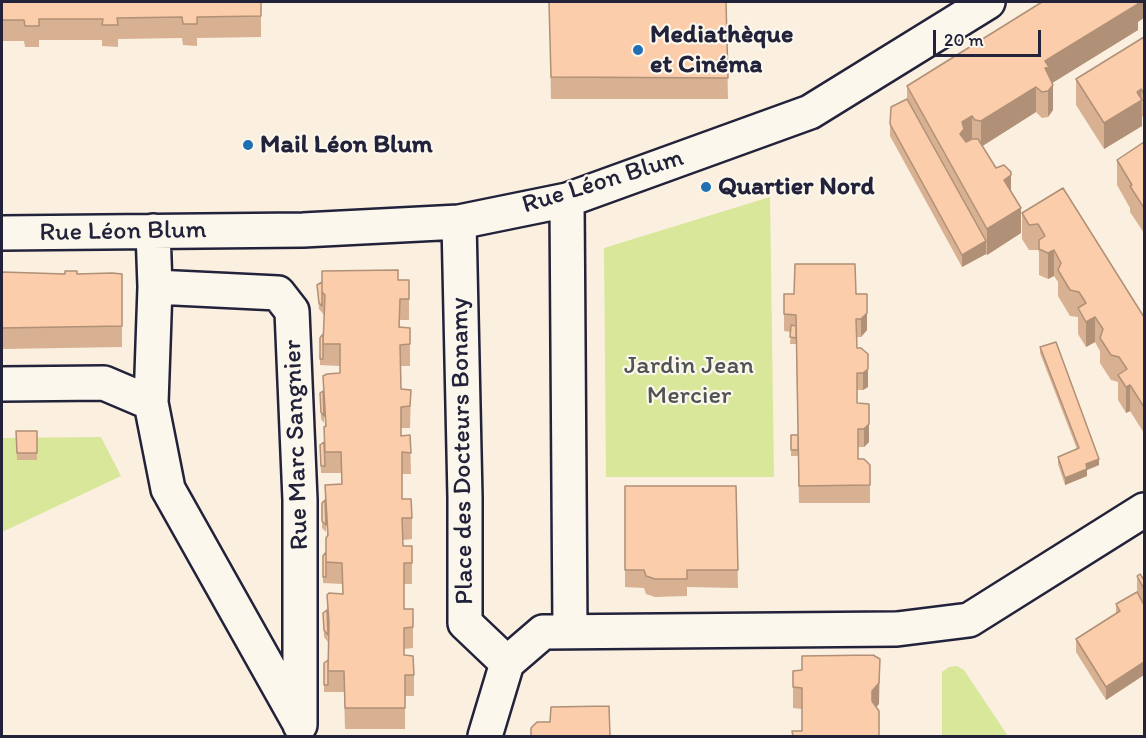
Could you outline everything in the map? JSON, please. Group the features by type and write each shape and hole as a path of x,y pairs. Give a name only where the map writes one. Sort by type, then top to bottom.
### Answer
{"street":[{"name":"Rue Léon Blum","path":"2,233 303,231 459,222 567,200 810,112 988,2"},
{"path":"567,200 570,631"},
{"name":"Place des Docteurs Bonamy","path":"459,222 465,498 465,623 507,663"},
{"path":"153,231 155,287 151,403 168,489 306,731"},
{"name":"Rue Marc Sangnier","path":"155,287 278,293 292,311 306,731"},
{"path":"2,384 104,382 151,403"},
{"path":"485,736 507,663 543,632 897,629 969,620 1144,510"}],"green space":[{"name":"Jardin Jean Mercier","path":"770,197 774,477 606,477 604,248"},
{"path":"101,437 121,476 2,532 2,438"},
{"path":"957,666 964,670 1008,736 942,736 942,672 949,667"}],"building":[{"path":"2,2 261,2 261,16 197,17 197,24 183,24 182,17 117,18 118,25 102,25 103,19 39,19 39,26 25,26 24,20 2,20"},
{"name":"Mediathèque et Cinéma","path":"549,2 726,2 728,78 551,77"},
{"path":"1042,2 1137,2 1138,4 1045,61 1049,67 1045,68 1053,85 1048,91 1042,92 1036,87 981,121 975,120 972,116 962,122 964,129 960,134 966,142 978,139 996,168 1004,165 1011,172 1011,175 1004,180 1021,208 987,229 907,86"},
{"path":"1144,37 1144,94 1141,89 1137,92 1142,100 1104,123 1076,79"},
{"path":"907,99 986,241 962,255 890,124 891,107"},
{"path":"1144,142 1144,208 1117,160"},
{"path":"1063,188 1144,317 1144,407 1130,385 1126,387 1118,375 1127,369 1119,357 1111,355 1100,338 1103,329 1095,317 1086,322 1078,308 1086,303 1079,292 1070,290 1058,270 1061,263 1054,250 1048,253 1039,249 1039,240 1045,236 1038,224 1029,225 1022,213"},
{"path":"795,264 855,264 856,294 867,294 867,313 861,319 856,319 857,348 861,348 868,354 868,369 863,373 857,373 857,403 869,404 869,424 864,429 858,429 858,459 864,459 870,465 870,485 799,486 796,315 784,314 784,294 794,294"},
{"path":"398,270 398,280 409,280 409,299 400,299 399,327 410,328 410,344 400,345 401,389 411,390 410,406 401,407 401,436 410,435 411,453 402,452 402,499 411,499 412,518 402,518 403,546 412,546 412,563 404,563 404,609 413,609 413,627 404,628 404,655 413,656 414,675 405,675 405,708 345,708 344,671 328,671 327,595 329,593 343,594 342,563 326,562 328,535 325,485 342,484 341,452 325,452 323,376 340,373 340,344 323,344 325,295 322,292 322,271"},
{"path":"65,271 77,271 77,274 122,274 122,326 2,328 2,272 65,274"},
{"path":"322,282 322,306 319,303 317,285"},
{"path":"791,325 796,326 796,338 790,337"},
{"path":"323,334 323,359 320,359 320,338"},
{"path":"1056,342 1099,459 1086,464 1087,469 1065,478 1058,457 1079,448 1040,347"},
{"path":"323,391 324,416 321,412 320,393"},
{"path":"16,431 37,431 37,453 17,453"},
{"path":"791,435 798,435 798,450 791,450"},
{"path":"324,442 325,466 321,466 320,445"},
{"path":"625,486 736,486 738,570 687,570 687,579 655,579 646,576 644,570 625,570"},
{"path":"325,500 326,525 322,521 322,503"},
{"path":"326,552 326,577 323,577 323,556"},
{"path":"1140,574 1144,580 1144,589 1137,576"},
{"path":"1137,592 1144,605 1144,662 1106,687 1076,639 1120,611 1116,604"},
{"path":"327,610 328,635 324,630 323,613"},
{"path":"873,655 880,659 879,683 872,691 872,701 879,711 879,736 793,736 792,731 802,731 802,688 793,687 793,671 802,670 802,656"},
{"path":"328,660 328,685 324,685 324,663"},
{"path":"609,706 610,736 531,736 531,728 537,722 550,722 551,707"}],"place":[{"name":"Mediathèque et Cinéma","path":"638,50"},
{"name":"Mail Léon Blum","path":"248,145"},
{"name":"Quartier Nord","path":"706,187"}]}
